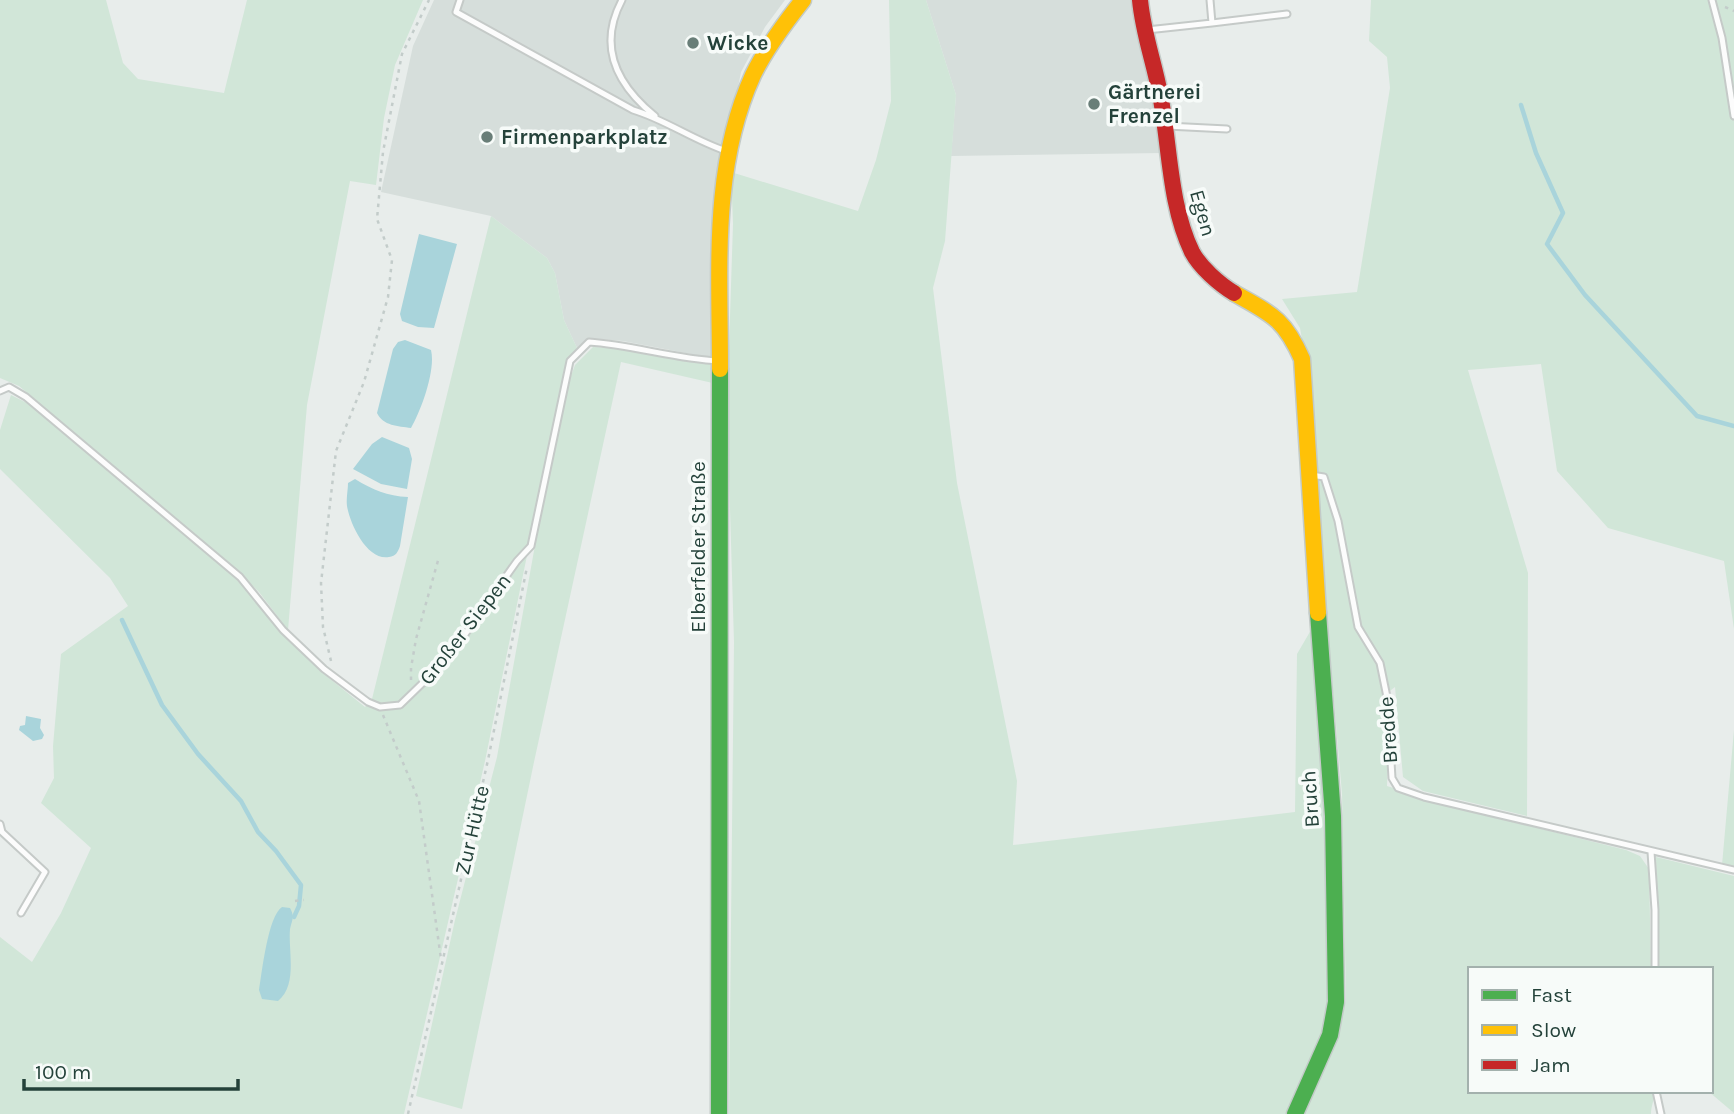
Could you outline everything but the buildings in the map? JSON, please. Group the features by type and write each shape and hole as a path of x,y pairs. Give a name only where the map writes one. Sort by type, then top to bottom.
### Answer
{"street":[{"name":"Elberfelder Straße","path":"719,1114 720,214 729,152 740,107 754,71 778,31 803,0"},
{"name":"Egen","path":"1140,0 1144,31 1160,92 1179,215 1193,254 1222,286 1274,316 1291,334 1302,359 1310,475"},
{"name":"Bruch","path":"1294,1114 1330,1035 1336,1002 1334,816 1310,475"}],"lane":[{"path":"460,0 456,12 633,110 657,118 704,144 729,152"},
{"path":"622,0 611,31 611,50 616,69 626,88 657,118"},
{"path":"1210,0 1212,23"},
{"path":"1712,0 1722,38 1734,116"},
{"path":"1144,31 1287,14"},
{"path":"1164,126 1227,130"},
{"name":"Großer Siepen","path":"380,707 400,705 413,694 456,647 517,561 531,546 570,360 589,342 622,344 719,361"},
{"path":"0,391 9,387 26,397 240,577 283,630 335,677 368,702 380,707"},
{"name":"Bredde","path":"1310,475 1324,477 1338,521 1358,627 1380,663 1388,697 1392,778 1398,788 1424,797 1734,870"},
{"path":"0,824 2,832 45,872 21,914"},
{"path":"1651,852 1655,967"},
{"path":"1656,1093 1661,1114"}],"path":[{"path":"335,677 323,627 321,583 336,452 364,382 388,297 391,260 377,219 383,152 402,54 429,0"},
{"name":"Zur Hütte","path":"408,1114 488,760 531,546"},
{"path":"413,694 411,668 416,639 439,557"},
{"path":"380,707 419,801 442,962"},
{"path":"295,901 304,900"}],"shaded area":[{"path":"434,0 785,0 765,27 741,72 723,164 717,359 623,341 589,338 577,348 564,320 555,273 547,258 491,216 381,192 413,46"},
{"path":"926,0 1132,0 1163,153 951,156 956,95"}],"green space":[{"path":"0,0 106,0 123,63 138,79 224,93 247,0 423,0 395,65 384,118 376,185 350,181 307,405 288,630 259,592 227,561 19,386 0,378"},
{"path":"889,0 926,0 956,95 945,241 933,288 957,483 1017,781 1013,845 1295,812 1297,654 1311,630 1329,864 1328,1025 1289,1114 729,1114 734,642 727,409 733,224 731,172 858,211 876,160 891,101"},
{"path":"1371,0 1734,0 1734,629 1724,561 1608,528 1557,471 1541,364 1468,370 1528,573 1527,816 1423,791 1403,777 1395,687 1383,696 1388,759 1387,786 1454,807 1626,850 1640,856 1649,869 1651,967 1468,967 1468,1093 1654,1093 1651,1114 1302,1114 1336,1041 1346,1001 1342,794 1317,505 1312,398 1300,328 1282,299 1357,292 1390,88 1387,57 1369,41"},
{"path":"491,216 547,258 555,273 564,320 577,348 562,384 485,761 404,1114 0,1114 0,937 32,962 61,913 91,848 41,803 54,778 53,746 61,654 128,606 110,578 0,469 0,430 11,395 27,403 237,579 280,632 324,674 365,707 372,699"},
{"path":"593,347 623,348 716,364 717,384 621,362 462,1109 416,1096 455,920 497,757 539,523 568,384 575,365"},
{"path":"1734,730 1734,868 1722,865"},
{"path":"1656,857 1734,876 1734,1113 1710,1093 1713,1093 1713,967 1658,967"}],"water":[{"path":"419,234 457,244 434,328 418,327 402,321 400,314"},
{"path":"405,340 431,350 432,358 427,390 411,428 387,423 377,413 393,349 398,342"},
{"path":"382,437 409,448 412,459 407,489 381,484 353,469 372,444"},
{"path":"355,479 380,492 408,497 400,546 393,556 381,557 374,553 356,531 347,503 348,483"},
{"path":"26,716 41,719 40,728 44,735 42,739 33,741 19,730 20,726 25,725"},
{"path":"282,907 290,908 293,916 290,929 290,977 284,994 278,1001 262,999 259,990 266,945 273,921"}],"waterway":[{"path":"1521,105 1536,153 1563,213 1547,244 1585,295 1697,416 1734,426"},
{"path":"122,620 162,705 198,754 241,801 258,832 301,885 299,906 294,917"}],"traffic: fast":[{"path":"719,1114 720,369"},
{"path":"1295,1114 1330,1035 1336,1002 1333,816 1318,613"}],"traffic: slow":[{"path":"720,369 719,257 724,183 730,146 753,75 776,36 803,0"},
{"path":"1234,293 1275,318 1289,334 1302,359 1318,613"}],"traffic: jam":[{"path":"1140,0 1160,94 1174,195 1184,234 1200,263 1216,280 1234,293"}],"place":[{"name":"Wicke","path":"693,43"},
{"name":"Gärtnerei Frenzel","path":"1094,104"},
{"name":"Firmenparkplatz","path":"487,137"}]}
